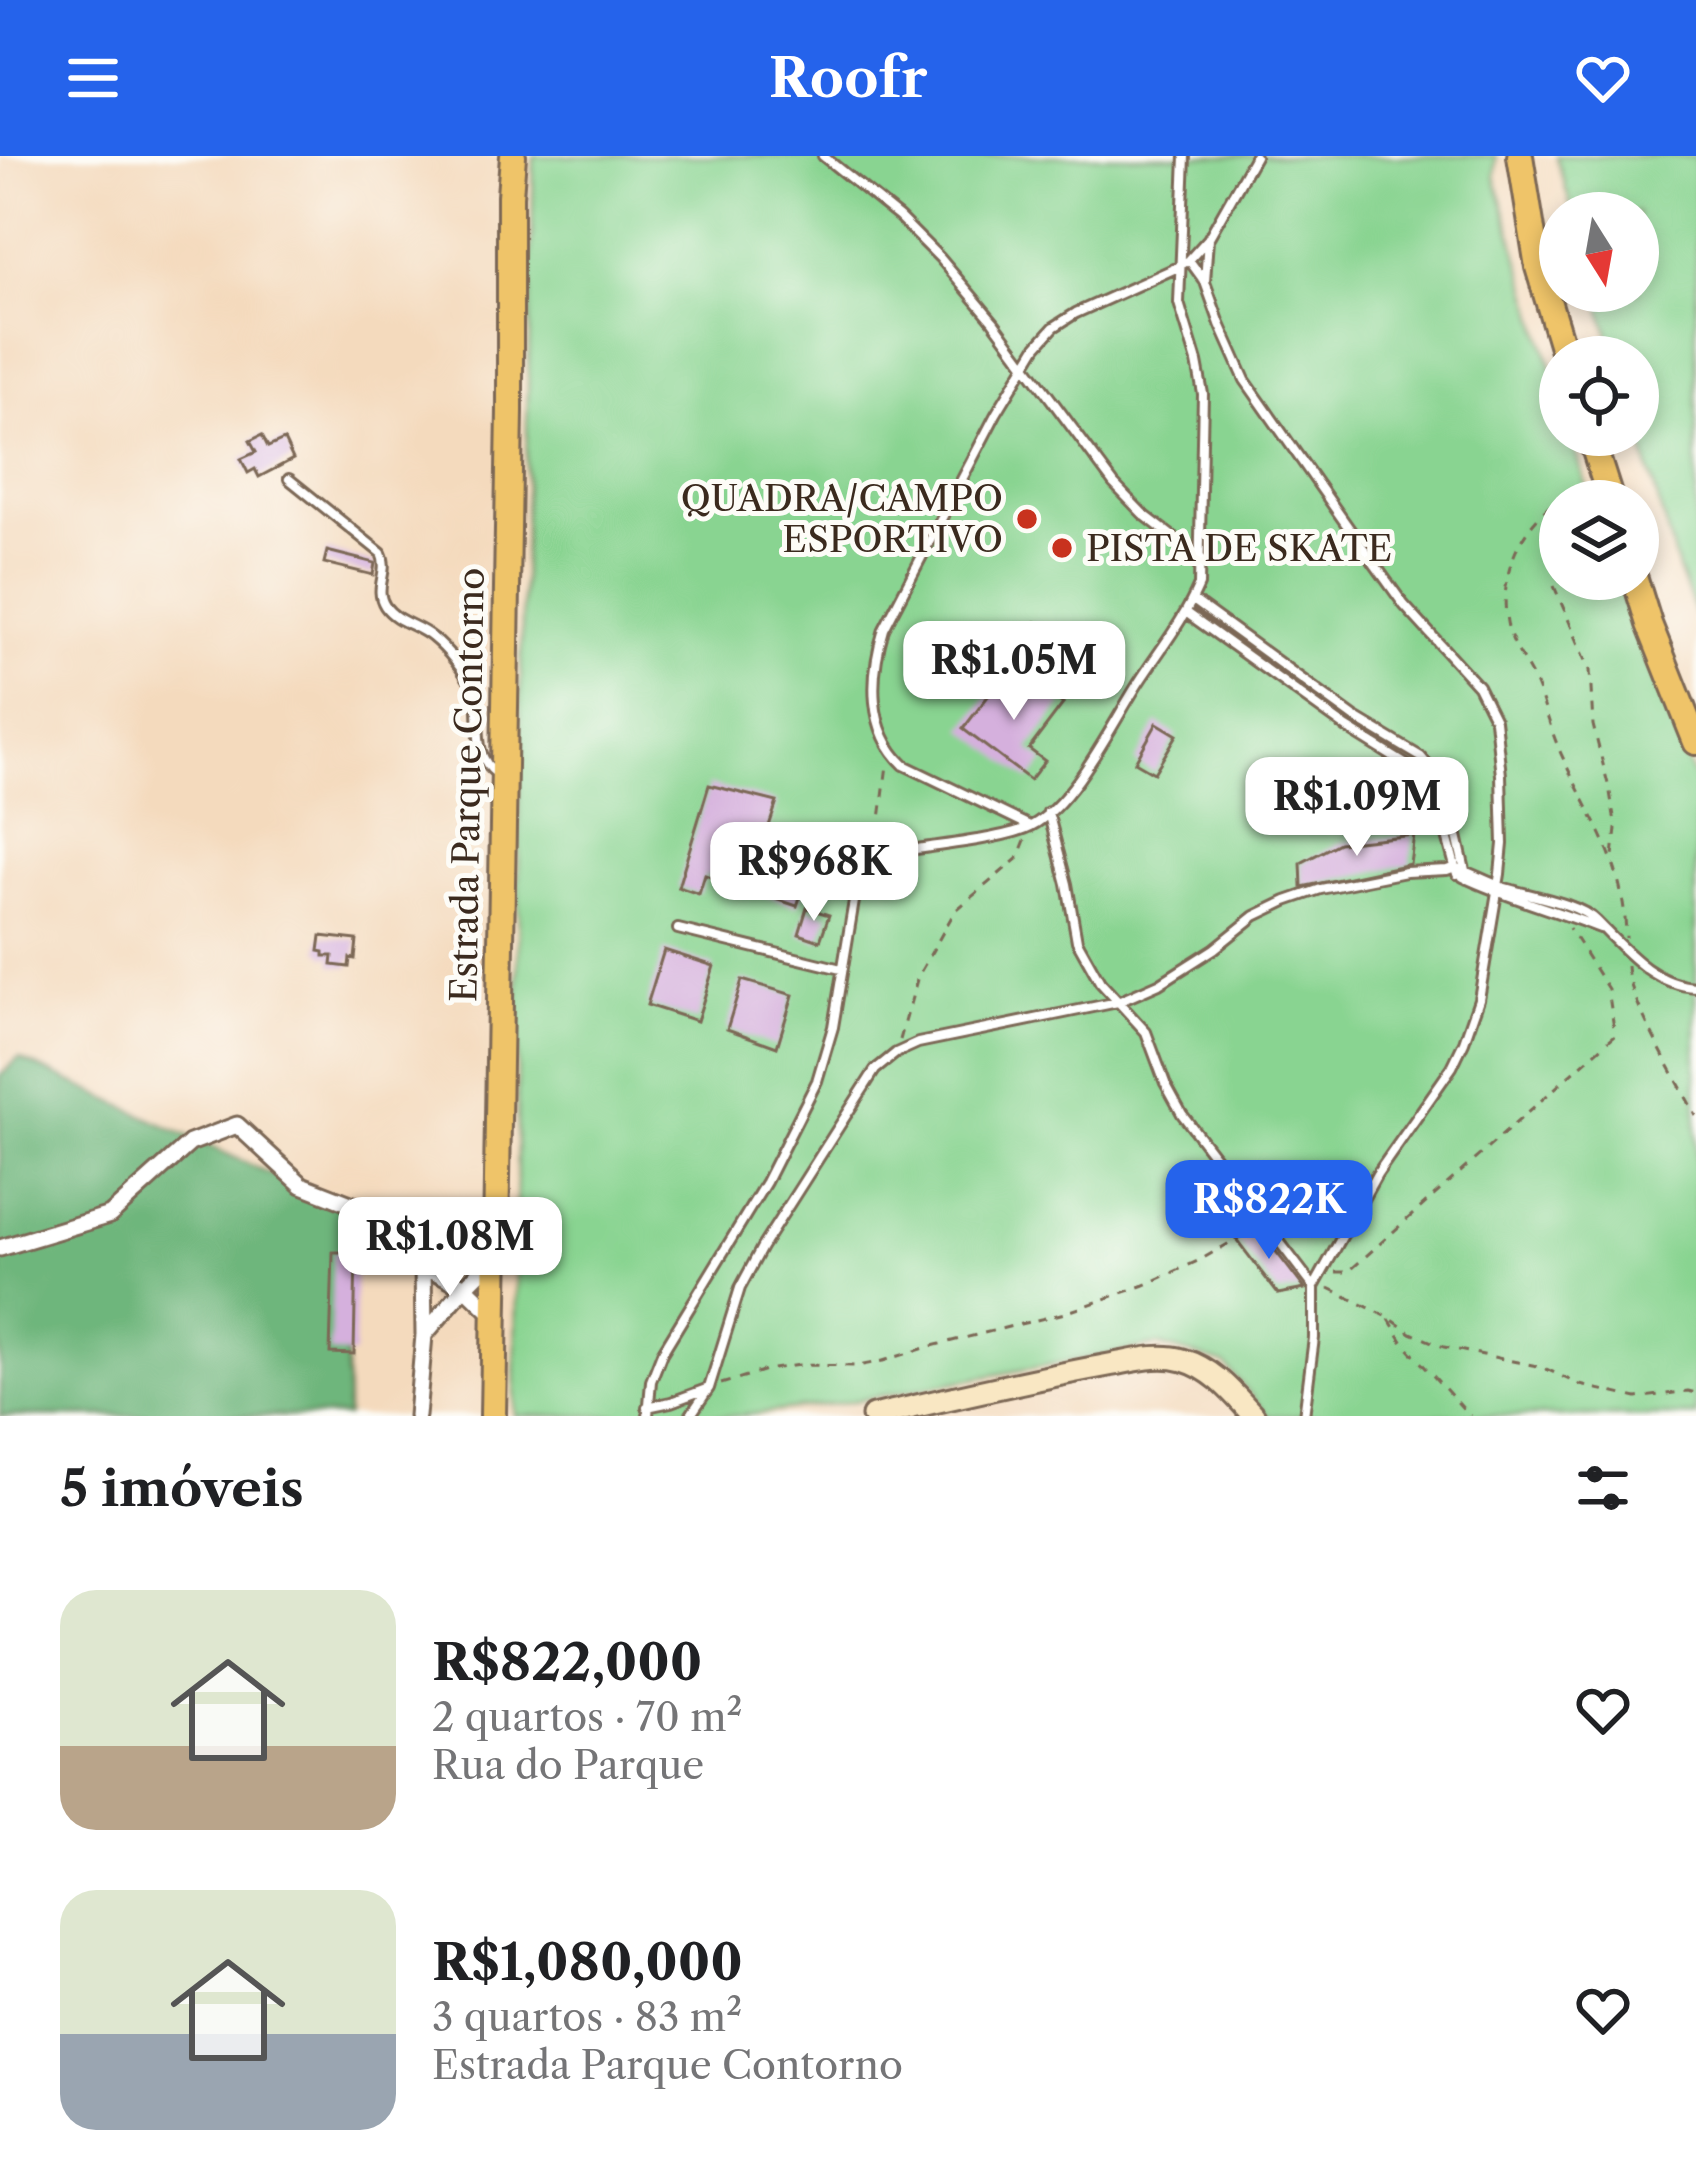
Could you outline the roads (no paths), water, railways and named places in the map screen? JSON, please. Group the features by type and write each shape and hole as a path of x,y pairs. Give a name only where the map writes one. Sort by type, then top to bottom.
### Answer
{"main road":[{"name":"Estrada Parque Contorno","path":"493,1416 513,156"},
{"path":"1520,156 1538,267 1559,336"},
{"path":"1642,600 1696,742"}],"street":[{"path":"0,1248 110,1214 190,1143 237,1124 302,1185 366,1210 423,1265 465,1287 494,1315"},
{"path":"424,1335 495,1257"},
{"path":"417,1416 424,1335 423,1265"},
{"path":"873,1416 920,1410 1055,1375 1166,1356 1206,1370 1226,1384 1254,1416"}],"lane":[{"path":"823,156 899,217 940,258 1114,484 1142,514 1202,560"},
{"path":"709,1388 648,1411 651,1381 662,1353 766,1182 817,1081 832,1027 857,884 866,868 904,850 1031,826 1048,812 1079,780 1187,614 1199,585 1204,394 1179,303 1185,156"},
{"path":"1031,826 904,765 889,751 880,733 874,676 884,629 996,414 1054,327 1189,260 1208,239 1255,156"},
{"path":"1205,282 1208,239"},
{"path":"1189,260 1205,282 1245,380 1268,416 1404,604 1488,700 1501,775 1502,844 1479,999 1452,1066 1377,1174 1318,1280 1304,1416"},
{"path":"289,479 381,553 386,568 379,589 382,603 392,614 430,635 455,662 478,705 480,752 486,766 504,778"},
{"path":"1193,600 1354,717 1420,757 1447,792 1458,872"},
{"path":"1187,614 1413,769 1430,788 1451,831"},
{"path":"1048,812 1077,941 1100,982 1147,1032 1182,1114 1318,1280"},
{"path":"690,1416 709,1388 740,1288 762,1247 875,1070 896,1053 918,1043 1118,1002 1159,984 1256,916 1286,901 1406,872 1458,872 1601,929"},
{"path":"1497,889 1579,910 1595,919 1650,973 1696,987"},
{"path":"678,929 841,969"}],"place":[{"name":"QUADRA/CAMPO ESPORTIVO","path":"1027,519"},
{"name":"PISTA DE SKATE","path":"1062,548"}]}
